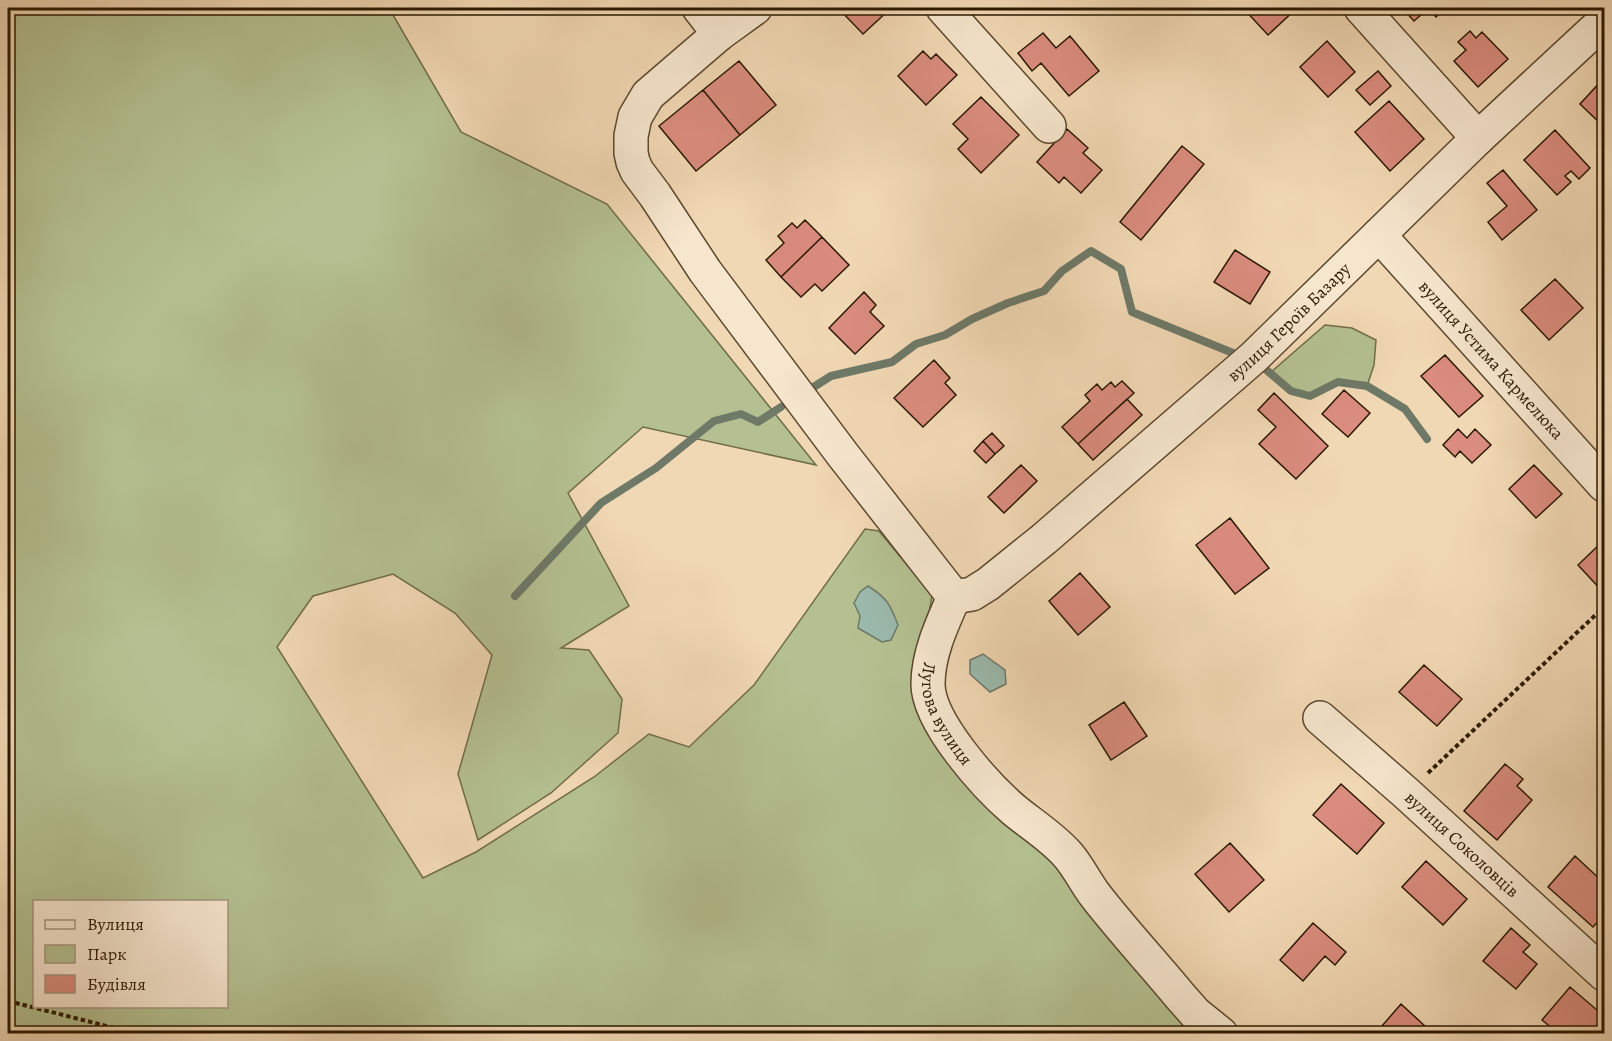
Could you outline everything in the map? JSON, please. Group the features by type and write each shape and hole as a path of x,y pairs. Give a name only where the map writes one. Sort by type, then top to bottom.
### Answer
{"street":[{"path":"699,8 719,34"},
{"path":"755,8 719,34 648,95 635,117 631,136 631,153 637,171 705,272 954,597"},
{"path":"943,8 1049,126"},
{"path":"1361,8 1478,138"},
{"name":"вулиця Героїв Базару","path":"954,597 972,594 988,584 1044,539 1254,357 1478,138 1605,21"},
{"name":"вулиця Устима Кармелюка","path":"1378,235 1605,485"},
{"name":"Лугова вулиця","path":"954,597 936,641 928,676 929,694 939,722 966,758 1001,798 1065,852 1095,894 1180,996 1195,1013 1221,1034"},
{"name":"вулиця Соколовців","path":"1320,718 1605,974"}],"path":[{"path":"1406,793 1605,607"},
{"path":"8,1001 33,1007"},
{"path":"36,1008 138,1034"}],"green space":[{"path":"8,8 389,8 461,132 607,204 816,465 643,427 568,493 629,606 561,648 589,650 622,699 618,733 551,793 478,840 458,774 492,655 455,613 393,574 313,596 277,647 423,878 476,852 594,777 649,734 689,747 754,685 865,529 879,531 932,595 917,702 1052,853 1197,1033 8,1033"},
{"path":"1325,325 1352,328 1376,340 1374,365 1367,386 1338,383 1310,396 1291,391 1270,373"}],"shaded area":[{"path":"868,586 884,598 898,625 891,640 882,642 858,628 860,616 854,603 860,592"},
{"path":"983,654 1005,670 1006,684 990,692 970,674 970,660"}],"building":[{"path":"838,8 889,8 890,9 863,34"},
{"path":"1243,8 1297,8 1268,35"},
{"path":"1402,8 1429,8 1414,21"},
{"path":"1429,8 1446,8 1436,17"},
{"path":"1470,31 1476,38 1482,32 1508,59 1478,87 1454,61 1466,50 1458,42"},
{"path":"1043,33 1056,48 1070,36 1099,71 1069,96 1041,63 1032,71 1018,53"},
{"path":"1327,41 1355,72 1328,97 1300,67"},
{"path":"923,51 931,59 936,54 957,75 926,105 898,76"},
{"path":"739,61 776,105 740,135 703,90"},
{"path":"1378,71 1391,86 1370,105 1356,90"},
{"path":"1604,78 1604,127 1580,104"},
{"path":"703,90 740,135 696,171 659,126"},
{"path":"981,97 1019,135 981,173 958,149 968,139 953,124"},
{"path":"1389,101 1424,139 1390,171 1355,132"},
{"path":"1067,129 1088,148 1083,153 1102,170 1081,193 1064,177 1059,183 1037,162"},
{"path":"1555,130 1590,168 1579,179 1571,171 1565,176 1571,182 1557,195 1524,160"},
{"path":"1182,146 1204,164 1141,240 1120,222"},
{"path":"1503,170 1537,210 1502,240 1488,222 1507,206 1487,183"},
{"path":"805,220 822,237 781,277 766,260 784,243 778,236 792,223 797,228"},
{"path":"822,237 849,265 822,291 815,284 801,297 781,277"},
{"path":"1235,250 1270,272 1250,304 1214,282"},
{"path":"1555,279 1583,308 1549,340 1521,310"},
{"path":"864,292 876,305 870,312 884,326 855,354 829,328"},
{"path":"1445,355 1483,396 1459,417 1421,376"},
{"path":"934,360 950,378 945,383 956,395 923,427 894,398"},
{"path":"1122,381 1134,393 1078,444 1062,427 1090,401 1085,395 1097,384 1102,390 1111,382 1115,387"},
{"path":"1344,390 1370,413 1348,437 1322,414"},
{"path":"1274,393 1328,446 1296,479 1259,444 1276,427 1258,410"},
{"path":"1127,399 1142,415 1093,460 1078,444"},
{"path":"1458,429 1467,438 1475,429 1491,445 1472,463 1460,451 1455,457 1443,445"},
{"path":"992,433 1004,446 995,454 983,441"},
{"path":"983,441 995,454 986,463 974,451"},
{"path":"1021,465 1037,481 1004,513 988,497"},
{"path":"1534,465 1562,494 1536,518 1509,489"},
{"path":"1230,518 1269,568 1235,594 1196,545"},
{"path":"1602,542 1604,544 1604,593 1578,565"},
{"path":"1080,573 1110,607 1078,635 1049,601"},
{"path":"1424,665 1462,699 1437,726 1399,692"},
{"path":"1124,702 1147,736 1111,760 1089,725"},
{"path":"1505,764 1523,779 1517,786 1532,800 1497,840 1464,811"},
{"path":"1341,784 1384,823 1357,854 1313,815"},
{"path":"1230,843 1264,880 1229,912 1195,874"},
{"path":"1575,856 1604,883 1604,915 1593,927 1548,887"},
{"path":"1426,861 1467,899 1443,925 1402,887"},
{"path":"1313,923 1346,952 1335,965 1325,956 1303,981 1280,960"},
{"path":"1511,928 1530,945 1523,952 1537,964 1516,989 1483,961"},
{"path":"1570,987 1604,1016 1596,1027 1604,1034 1559,1034 1542,1020"},
{"path":"1401,1004 1426,1027 1420,1034 1375,1034"}],"waterway":[{"path":"812,388 831,376 892,362 916,344 945,335 972,319 1008,303 1044,291 1062,271 1091,251 1121,269 1132,312 1233,353"},
{"path":"1264,368 1291,391 1310,396 1338,382 1367,386 1405,409 1427,439"},
{"path":"515,596 601,503 656,468 714,421 741,414 758,422 781,407"}]}
